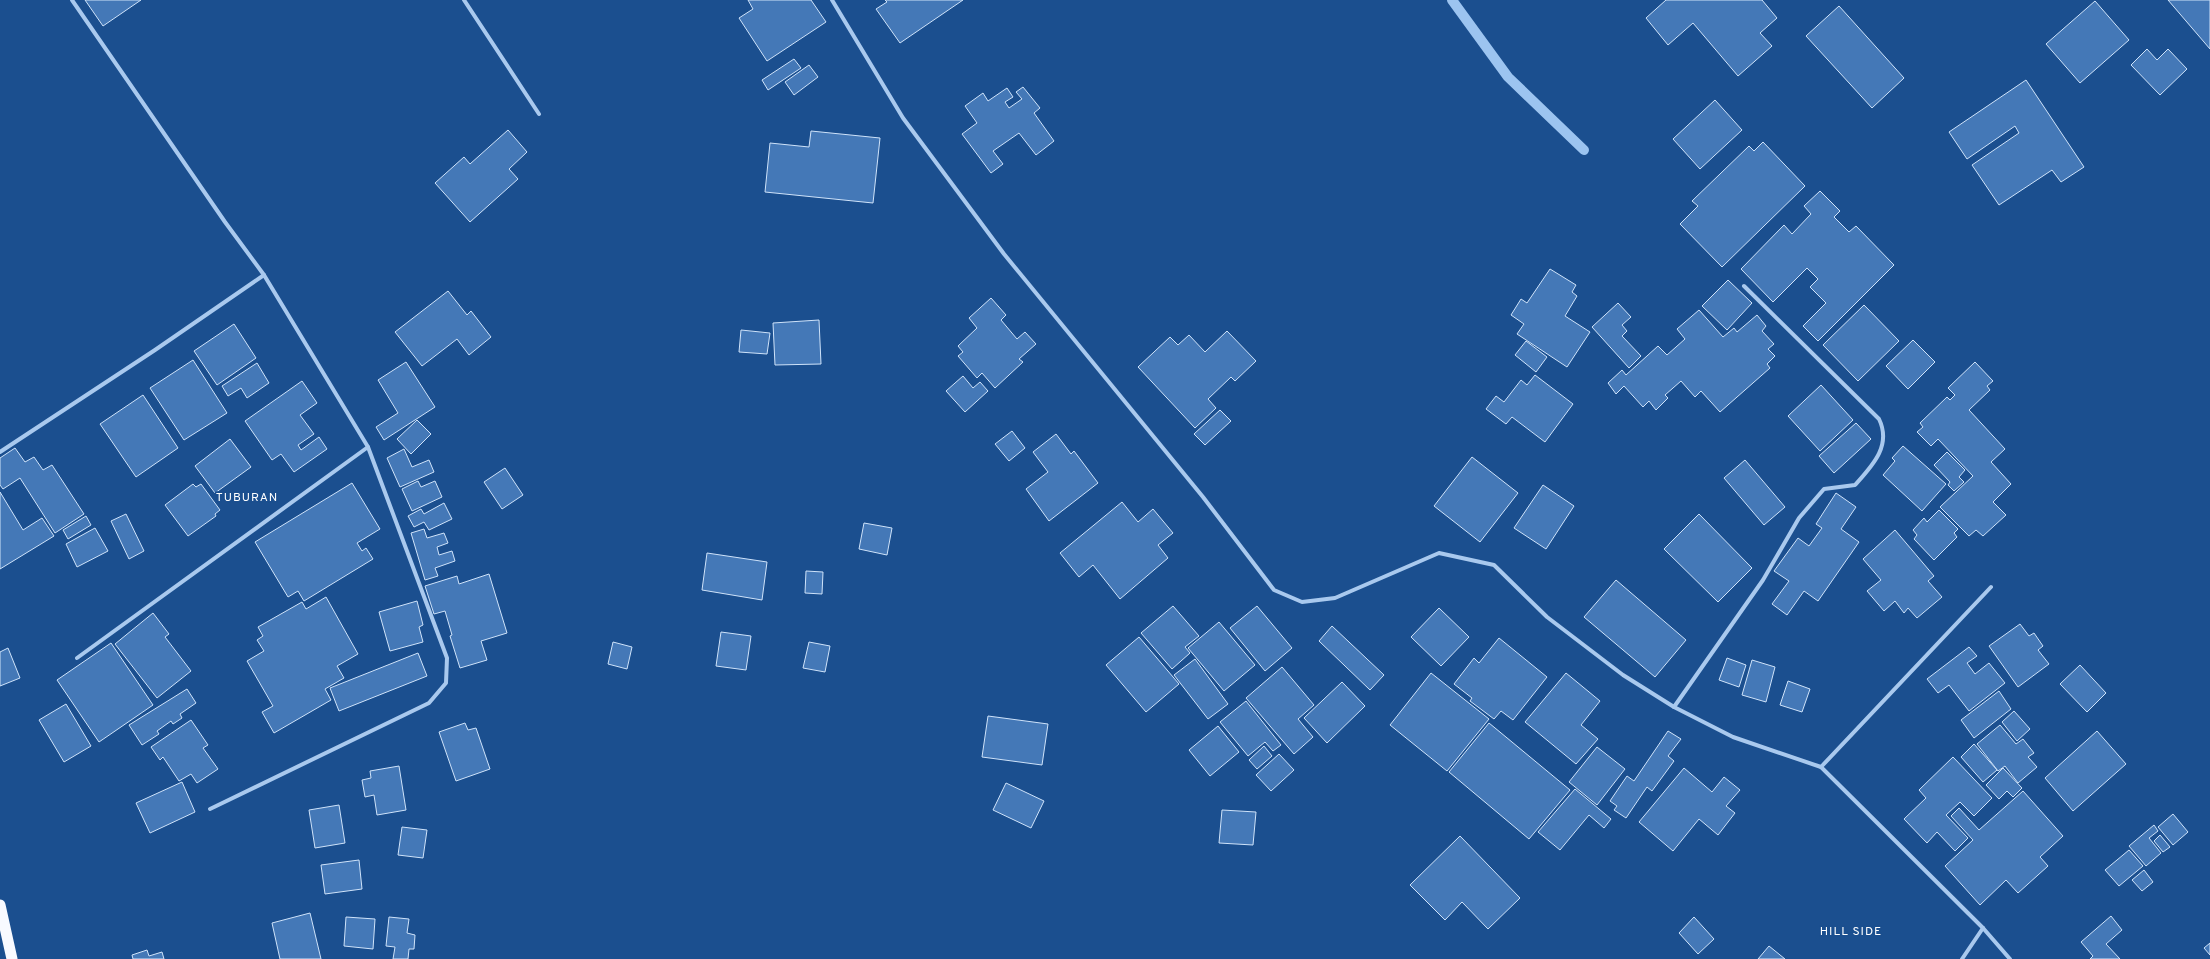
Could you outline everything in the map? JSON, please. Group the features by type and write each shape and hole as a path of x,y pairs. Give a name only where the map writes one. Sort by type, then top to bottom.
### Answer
{"highway":[{"path":"0,905 12,959"}],"street":[{"path":"72,0 225,222 264,275 368,447 447,658 446,684 428,703 210,809"},
{"path":"464,0 539,114"},
{"path":"832,0 903,118 1004,254 1203,497 1274,590 1302,602 1335,598 1439,553 1494,565 1546,617 1623,675 1674,707 1733,737 1820,767 1983,928 2010,959"},
{"path":"0,452 155,350 264,275"},
{"path":"1674,707 1763,580 1799,518 1824,489 1855,485 1874,465 1883,446 1884,429 1879,419 1744,286"},
{"path":"77,658 368,447"},
{"path":"1820,767 1991,587"},
{"path":"1962,959 1983,928"}],"building":[{"path":"85,0 141,0 103,26"},
{"path":"748,0 811,0 826,22 767,61 739,18 753,9"},
{"path":"885,0 963,0 900,43 876,9 887,2"},
{"path":"1666,0 1762,0 1777,18 1760,33 1772,46 1738,76 1693,23 1668,45 1646,18"},
{"path":"2168,0 2210,0 2210,49"},
{"path":"2095,1 2129,40 2080,83 2046,44"},
{"path":"1839,6 1904,78 1872,108 1806,36"},
{"path":"2147,49 2157,60 2168,49 2187,69 2160,95 2131,65"},
{"path":"794,59 801,68 768,90 762,80"},
{"path":"809,65 818,77 794,95 785,82"},
{"path":"2026,80 2084,167 2061,182 2052,170 1999,205 1972,165 2019,133 2015,126 1967,159 1949,132"},
{"path":"1023,87 1040,108 1034,113 1054,141 1036,155 1019,133 993,151 1003,164 991,173 962,134 977,123 965,106 983,93 988,101 1007,88 1013,97 1005,102 1009,108 1022,99 1016,92"},
{"path":"1715,100 1742,130 1700,169 1673,139"},
{"path":"508,130 527,152 509,169 518,179 470,222 435,183 464,157 470,164"},
{"path":"811,131 880,138 873,203 765,192 770,143 809,147"},
{"path":"1763,142 1805,186 1722,267 1680,224 1698,206 1692,201 1749,146 1754,151"},
{"path":"1820,191 1840,211 1834,217 1849,232 1856,226 1894,265 1818,341 1803,326 1826,303 1810,287 1818,279 1807,268 1773,302 1741,269 1784,225 1792,234 1811,214 1804,206"},
{"path":"1550,269 1576,285 1572,292 1577,296 1565,316 1590,332 1567,367 1517,334 1524,324 1511,315 1521,299 1527,303"},
{"path":"1728,280 1752,303 1727,330 1702,306"},
{"path":"448,291 467,315 471,311 491,337 469,355 457,339 422,366 395,332"},
{"path":"991,298 1006,315 1001,320 1017,339 1025,332 1036,344 1019,359 1023,362 995,388 982,373 977,378 958,356 963,352 958,346 977,328 969,318"},
{"path":"1618,303 1631,317 1622,325 1627,331 1622,336 1641,356 1629,368 1592,327"},
{"path":"1864,305 1899,341 1858,381 1823,345"},
{"path":"1699,310 1723,337 1734,328 1737,332 1757,315 1766,326 1762,331 1774,344 1768,349 1775,356 1767,364 1770,368 1720,412 1701,391 1695,397 1681,381 1665,395 1668,398 1656,410 1649,401 1643,407 1624,386 1616,394 1608,383 1622,370 1626,375 1658,346 1667,355 1685,339 1677,329"},
{"path":"819,320 821,364 775,365 773,323"},
{"path":"234,324 256,358 217,385 194,351"},
{"path":"741,330 770,333 767,354 739,352"},
{"path":"1227,331 1256,361 1235,381 1231,377 1208,399 1216,408 1195,428 1138,367 1170,337 1178,345 1189,335 1205,352"},
{"path":"1913,340 1935,362 1908,389 1886,366"},
{"path":"1526,341 1547,357 1536,372 1515,355"},
{"path":"193,360 227,413 184,440 150,388"},
{"path":"406,362 435,407 384,440 376,427 398,413 378,380"},
{"path":"1975,362 1993,381 1987,386 1990,390 1969,410 2005,449 1991,462 2011,484 1993,502 2006,515 1983,536 1976,530 1969,536 1940,507 1973,476 1938,439 1931,446 1917,432 1923,427 1920,423 1947,397 1950,400 1955,395 1948,388"},
{"path":"257,363 269,383 247,398 241,388 228,396 222,386"},
{"path":"1535,375 1573,404 1545,442 1512,417 1506,424 1486,409 1496,396 1504,402 1521,380 1527,385"},
{"path":"963,376 973,388 980,382 988,391 965,412 946,391"},
{"path":"302,381 317,403 300,415 314,434 298,445 301,450 319,437 327,449 294,472 281,454 272,460 245,421"},
{"path":"1821,385 1853,420 1820,451 1788,416"},
{"path":"143,395 178,448 136,477 100,424"},
{"path":"1220,410 1231,421 1205,445 1194,434"},
{"path":"417,420 431,434 411,454 397,439"},
{"path":"1856,423 1871,439 1834,473 1819,456"},
{"path":"1012,431 1025,448 1009,461 995,444"},
{"path":"1056,434 1071,454 1074,451 1098,483 1049,521 1026,489 1048,472 1033,452"},
{"path":"230,439 251,467 215,493 195,466"},
{"path":"1903,446 1946,484 1922,511 1883,475 1895,461 1892,458"},
{"path":"15,448 25,462 34,457 43,470 52,465 84,514 55,533 20,478 3,489 0,485 0,458"},
{"path":"404,449 412,467 429,460 434,472 400,487 387,458"},
{"path":"1947,452 1965,470 1959,477 1964,482 1954,491 1948,485 1950,482 1934,465"},
{"path":"1472,457 1518,493 1480,542 1434,506"},
{"path":"1745,460 1785,507 1764,525 1724,478"},
{"path":"505,468 523,495 502,509 484,482"},
{"path":"418,481 421,487 435,481 442,497 412,511 402,489"},
{"path":"352,483 380,529 357,543 362,551 366,548 373,559 304,601 298,591 288,597 255,542"},
{"path":"193,484 196,487 201,484 220,510 215,514 216,516 188,536 165,505"},
{"path":"1543,485 1574,506 1546,549 1514,528"},
{"path":"0,492 23,530 42,518 54,536 0,569"},
{"path":"1836,493 1856,507 1841,529 1859,542 1818,601 1804,591 1787,615 1772,604 1789,581 1774,571 1798,538 1809,546 1822,528 1816,524"},
{"path":"1122,502 1138,522 1153,509 1173,533 1158,545 1168,558 1120,599 1093,565 1079,577 1060,553"},
{"path":"444,503 452,519 429,530 424,522 414,527 408,516 421,509 424,514"},
{"path":"1939,510 1958,529 1954,533 1957,537 1934,560 1914,539 1917,535 1913,530 1924,518 1927,522"},
{"path":"126,514 144,551 129,559 111,521"},
{"path":"1699,514 1752,568 1718,602 1664,549"},
{"path":"86,516 91,525 68,539 63,530"},
{"path":"864,523 892,528 887,555 859,549"},
{"path":"95,528 108,551 77,567 66,544"},
{"path":"424,529 427,538 444,533 448,543 437,547 439,555 452,551 455,561 435,568 438,576 425,580 411,533"},
{"path":"1895,530 1934,576 1928,581 1942,597 1917,618 1908,608 1904,613 1895,601 1884,611 1867,591 1881,580 1863,559"},
{"path":"707,553 767,562 762,600 702,590"},
{"path":"806,571 823,572 822,594 805,593"},
{"path":"489,574 507,633 481,641 487,660 460,668 450,636 452,635 445,611 434,614 425,586 457,576 459,584"},
{"path":"1616,580 1686,640 1655,677 1584,617"},
{"path":"326,597 358,654 337,666 344,678 325,689 331,700 274,733 262,712 273,706 247,661 264,651 257,640 263,636 258,627 302,602 306,609"},
{"path":"417,601 423,625 419,627 423,642 390,651 379,612"},
{"path":"1173,606 1199,636 1185,647 1190,653 1172,669 1141,633"},
{"path":"1257,606 1292,648 1265,671 1230,628"},
{"path":"1439,608 1469,637 1441,666 1411,637"},
{"path":"153,613 169,634 165,637 191,671 157,698 115,644"},
{"path":"1219,622 1255,665 1224,691 1188,648"},
{"path":"2020,624 2029,636 2034,633 2043,646 2038,650 2049,664 2018,687 1989,646"},
{"path":"1332,626 1384,675 1370,690 1319,641"},
{"path":"721,632 751,636 746,670 716,666"},
{"path":"1139,637 1179,684 1146,712 1106,665"},
{"path":"1499,638 1547,677 1513,720 1501,711 1494,719 1470,701 1472,698 1454,684 1474,658 1479,663"},
{"path":"613,642 632,647 627,669 608,664"},
{"path":"809,642 830,646 825,672 803,668"},
{"path":"111,643 153,705 99,742 57,680"},
{"path":"1969,647 1977,656 1967,663 1975,674 1989,663 2005,683 1969,711 1949,685 1938,693 1927,679"},
{"path":"8,648 20,678 0,686 0,652"},
{"path":"418,653 427,676 339,711 330,688"},
{"path":"1727,658 1746,665 1739,687 1719,680"},
{"path":"1195,659 1228,704 1208,719 1174,675"},
{"path":"1752,660 1775,667 1766,702 1742,695"},
{"path":"2080,665 2106,693 2087,712 2060,684"},
{"path":"1282,667 1314,705 1298,719 1313,737 1294,754 1246,698"},
{"path":"1431,673 1489,719 1447,771 1390,725"},
{"path":"1566,673 1600,701 1581,725 1598,739 1576,764 1525,722"},
{"path":"1788,681 1810,689 1802,712 1780,705"},
{"path":"1342,682 1365,706 1327,743 1304,718"},
{"path":"187,689 196,703 180,714 182,718 173,724 171,721 157,731 159,734 142,745 129,725"},
{"path":"1999,691 2011,709 1974,738 1961,720"},
{"path":"1246,701 1281,745 1273,751 1265,742 1248,756 1220,722"},
{"path":"66,704 91,746 64,762 39,720"},
{"path":"2014,711 2030,729 2017,741 2002,722"},
{"path":"988,716 1048,724 1042,765 982,757"},
{"path":"191,720 208,745 203,748 218,769 197,783 191,774 179,781 163,757 160,760 151,747"},
{"path":"465,723 468,730 476,728 490,769 456,781 439,732"},
{"path":"1489,723 1570,790 1529,839 1449,772"},
{"path":"2000,725 2016,744 2023,739 2034,753 2028,757 2037,767 2018,783 2005,766 1998,771 1977,744"},
{"path":"1218,726 1239,752 1210,776 1189,750"},
{"path":"1668,731 1681,739 1668,756 1674,761 1652,791 1647,787 1626,818 1614,810 1617,806 1610,801 1627,776 1634,781"},
{"path":"2097,731 2126,764 2073,811 2045,778"},
{"path":"1974,744 1997,770 1983,782 1961,757"},
{"path":"1264,746 1272,756 1257,769 1249,760"},
{"path":"1597,747 1625,769 1597,805 1569,782"},
{"path":"1279,754 1294,770 1271,791 1256,775"},
{"path":"1953,757 1992,798 1974,816 1960,802 1946,815 1968,838 1955,851 1937,832 1927,843 1904,819 1926,798 1919,790"},
{"path":"399,766 406,810 377,815 374,795 365,797 362,780 371,778 370,771"},
{"path":"1684,768 1712,792 1724,777 1740,790 1726,806 1735,813 1718,835 1699,819 1673,851 1639,822"},
{"path":"2003,768 2022,788 2013,797 2007,791 1999,799 1986,785"},
{"path":"182,782 195,812 150,833 136,803"},
{"path":"1006,783 1044,801 1031,828 993,810"},
{"path":"1575,789 1611,819 1604,828 1589,815 1560,850 1538,832"},
{"path":"2023,791 2063,836 2040,857 2048,866 2018,893 2006,880 1980,905 1945,866 1973,840 1951,816 1959,808 1979,830"},
{"path":"339,805 345,843 315,848 309,810"},
{"path":"1222,810 1256,812 1253,845 1219,843"},
{"path":"2173,814 2188,832 2173,845 2158,827"},
{"path":"2154,825 2158,831 2149,838 2161,853 2146,866 2129,846"},
{"path":"402,827 427,830 423,858 398,855"},
{"path":"2160,835 2170,847 2163,852 2154,841"},
{"path":"1460,836 1520,898 1488,929 1462,902 1445,920 1410,885"},
{"path":"2129,850 2143,866 2119,886 2105,870"},
{"path":"359,860 362,889 325,894 321,865"},
{"path":"2144,870 2153,882 2142,891 2132,880"},
{"path":"310,913 321,959 280,959 272,923"},
{"path":"2111,916 2122,930 2106,944 2120,959 2090,959 2093,956 2081,942"},
{"path":"346,917 375,919 373,949 344,946"},
{"path":"389,917 409,919 407,933 415,935 414,949 409,949 408,959 393,959 395,947 386,946"},
{"path":"1694,917 1714,939 1698,954 1679,933"},
{"path":"2210,943 2210,955 2204,948"},
{"path":"1769,946 1785,959 1758,959"},
{"path":"147,950 149,956 162,952 164,959 133,959 132,955"}],"waterway":[{"path":"1452,0 1508,77 1584,150"}],"district":[{"name":"TUBURAN","path":"247,497"},
{"name":"HILL SIDE","path":"1851,931"}]}
